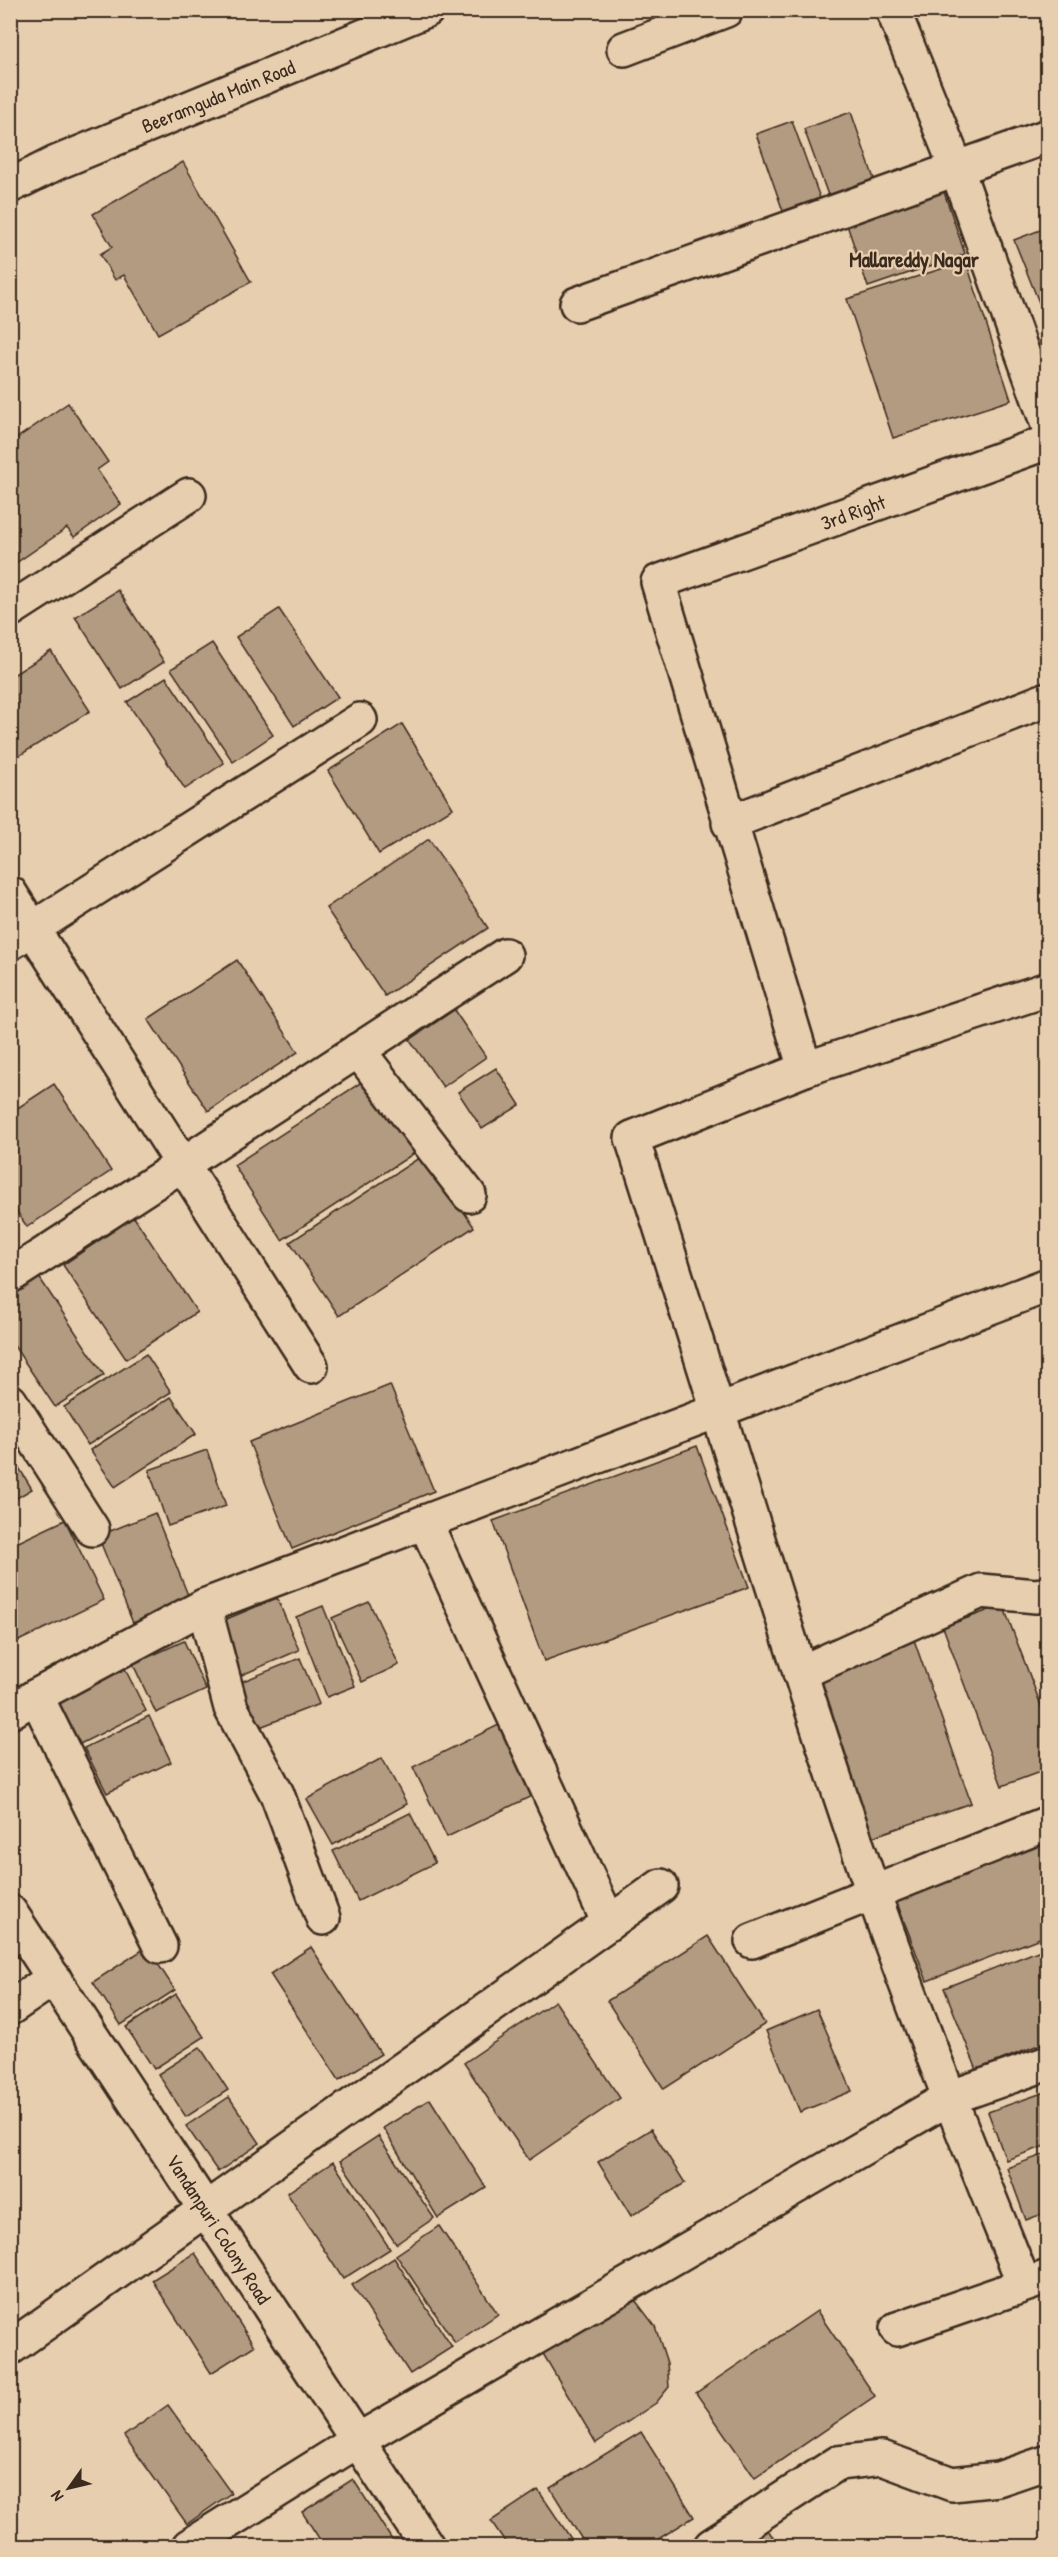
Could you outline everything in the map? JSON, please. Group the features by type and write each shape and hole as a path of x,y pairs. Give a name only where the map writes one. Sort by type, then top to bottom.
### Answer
{"street":[{"name":"Beeramguda Main Road","path":"10,186 56,163 427,10"},
{"path":"624,49 726,10"},
{"path":"893,10 956,167 1047,424"},
{"path":"577,304 1047,136"},
{"name":"3rd Right","path":"729,823 658,582 1047,442"},
{"path":"10,610 189,495"},
{"path":"805,1069 729,823 1047,699"},
{"path":"22,936 360,720"},
{"path":"10,893 22,936 183,1165 311,1366"},
{"path":"10,1276 505,955"},
{"path":"897,2329 1036,2281 949,2098 874,1893 800,1672 632,1138 805,1069 1047,988"},
{"path":"358,1050 469,1195"},
{"path":"160,1946 23,1704 204,1606 1047,1285"},
{"path":"10,1401 92,1528"},
{"path":"425,1522 609,1923"},
{"path":"800,1672 981,1591 1036,1596 1047,1594"},
{"path":"204,1606 231,1708 277,1794 322,1918"},
{"path":"752,1941 1047,1823"},
{"path":"10,2348 662,1886"},
{"name":"Vandanpuri Colony Road","path":"10,1912 427,2547"},
{"path":"10,2008 54,1978"},
{"path":"189,2547 357,2441 949,2098 1047,2063"},
{"path":"711,2547 838,2463 882,2458 952,2484 998,2480 1047,2462"}],"building":[{"path":"851,112 874,179 828,195 804,129"},
{"path":"792,121 820,198 783,211 756,134"},
{"path":"183,162 251,282 158,334 124,275 115,280 100,254 112,247 93,214"},
{"path":"943,189 965,254 868,287 846,222"},
{"path":"1048,227 1048,325 1014,240"},
{"path":"966,261 1011,400 893,438 847,299"},
{"path":"68,403 108,462 97,470 121,504 74,537 67,528 10,567 10,443"},
{"path":"118,590 164,662 122,689 75,617"},
{"path":"279,609 338,697 294,726 236,637"},
{"path":"212,643 273,735 233,762 171,669"},
{"path":"51,651 90,711 11,761 10,677"},
{"path":"166,677 224,763 185,789 127,702"},
{"path":"402,724 453,808 379,854 328,771"},
{"path":"429,839 488,928 385,996 326,908"},
{"path":"237,960 298,1052 208,1111 148,1019"},
{"path":"454,1010 486,1057 443,1087 410,1040"},
{"path":"496,1068 520,1105 482,1129 458,1092"},
{"path":"374,1074 422,1148 282,1240 234,1165"},
{"path":"54,1084 111,1171 27,1227 10,1201 10,1113"},
{"path":"425,1154 474,1227 339,1316 290,1242"},
{"path":"134,1217 197,1312 126,1359 63,1265"},
{"path":"37,1274 104,1375 55,1407 10,1340 10,1291"},
{"path":"146,1354 171,1392 88,1445 64,1407"},
{"path":"390,1385 434,1491 292,1549 249,1442"},
{"path":"171,1397 196,1434 115,1487 90,1450"},
{"path":"697,1446 749,1587 544,1661 493,1521"},
{"path":"207,1450 226,1506 168,1526 149,1470"},
{"path":"10,1453 32,1489 10,1502"},
{"path":"155,1513 190,1600 133,1623 98,1536"},
{"path":"65,1520 104,1600 10,1645 10,1546"},
{"path":"277,1598 299,1650 235,1678 212,1625"},
{"path":"369,1602 399,1665 362,1682 332,1618"},
{"path":"1003,1605 1048,1724 1048,1769 1002,1786 943,1627"},
{"path":"323,1606 355,1686 327,1697 296,1617"},
{"path":"913,1637 971,1803 872,1837 814,1672"},
{"path":"184,1641 206,1690 156,1713 133,1664"},
{"path":"300,1658 319,1704 255,1729 236,1684"},
{"path":"123,1665 146,1711 78,1745 56,1698"},
{"path":"149,1716 171,1762 107,1793 84,1748"},
{"path":"511,1719 546,1789 447,1837 413,1767"},
{"path":"382,1758 407,1804 333,1845 307,1799"},
{"path":"410,1813 435,1863 358,1901 333,1851"},
{"path":"1048,1837 1048,1935 927,1981 894,1895"},
{"path":"708,1936 765,2024 664,2089 607,2001"},
{"path":"147,1947 175,1990 121,2025 93,1982"},
{"path":"311,1947 381,2054 339,2080 270,1974"},
{"path":"1048,1947 1048,2041 977,2070 944,1988"},
{"path":"176,1994 204,2037 154,2069 126,2027"},
{"path":"555,2001 620,2098 529,2160 464,2063"},
{"path":"817,2009 852,2091 800,2112 766,2031"},
{"path":"200,2047 228,2090 186,2117 158,2074"},
{"path":"1048,2091 1048,2145 1006,2160 988,2112"},
{"path":"229,2097 260,2143 218,2172 186,2126"},
{"path":"430,2099 486,2188 438,2218 383,2128"},
{"path":"651,2129 685,2183 631,2216 598,2162"},
{"path":"378,2136 434,2218 396,2244 340,2161"},
{"path":"1048,2153 1048,2212 1026,2220 1007,2168"},
{"path":"333,2162 390,2249 343,2279 287,2193"},
{"path":"439,2226 498,2314 455,2343 396,2255"},
{"path":"195,2253 254,2346 211,2373 152,2280"},
{"path":"394,2258 452,2347 410,2374 352,2285"},
{"path":"632,2296 655,2326 667,2363 669,2387 656,2403 596,2443 542,2352"},
{"path":"817,2311 875,2396 755,2478 696,2393"},
{"path":"168,2405 231,2493 187,2524 124,2436"},
{"path":"641,2432 694,2517 647,2546 586,2546 550,2488"},
{"path":"353,2479 396,2546 324,2546 302,2512"},
{"path":"538,2490 576,2546 508,2546 491,2521"},
{"path":"766,2527 779,2546 737,2546"}],"district":[{"name":"Mallareddy Nagar","path":"914,259"}]}
